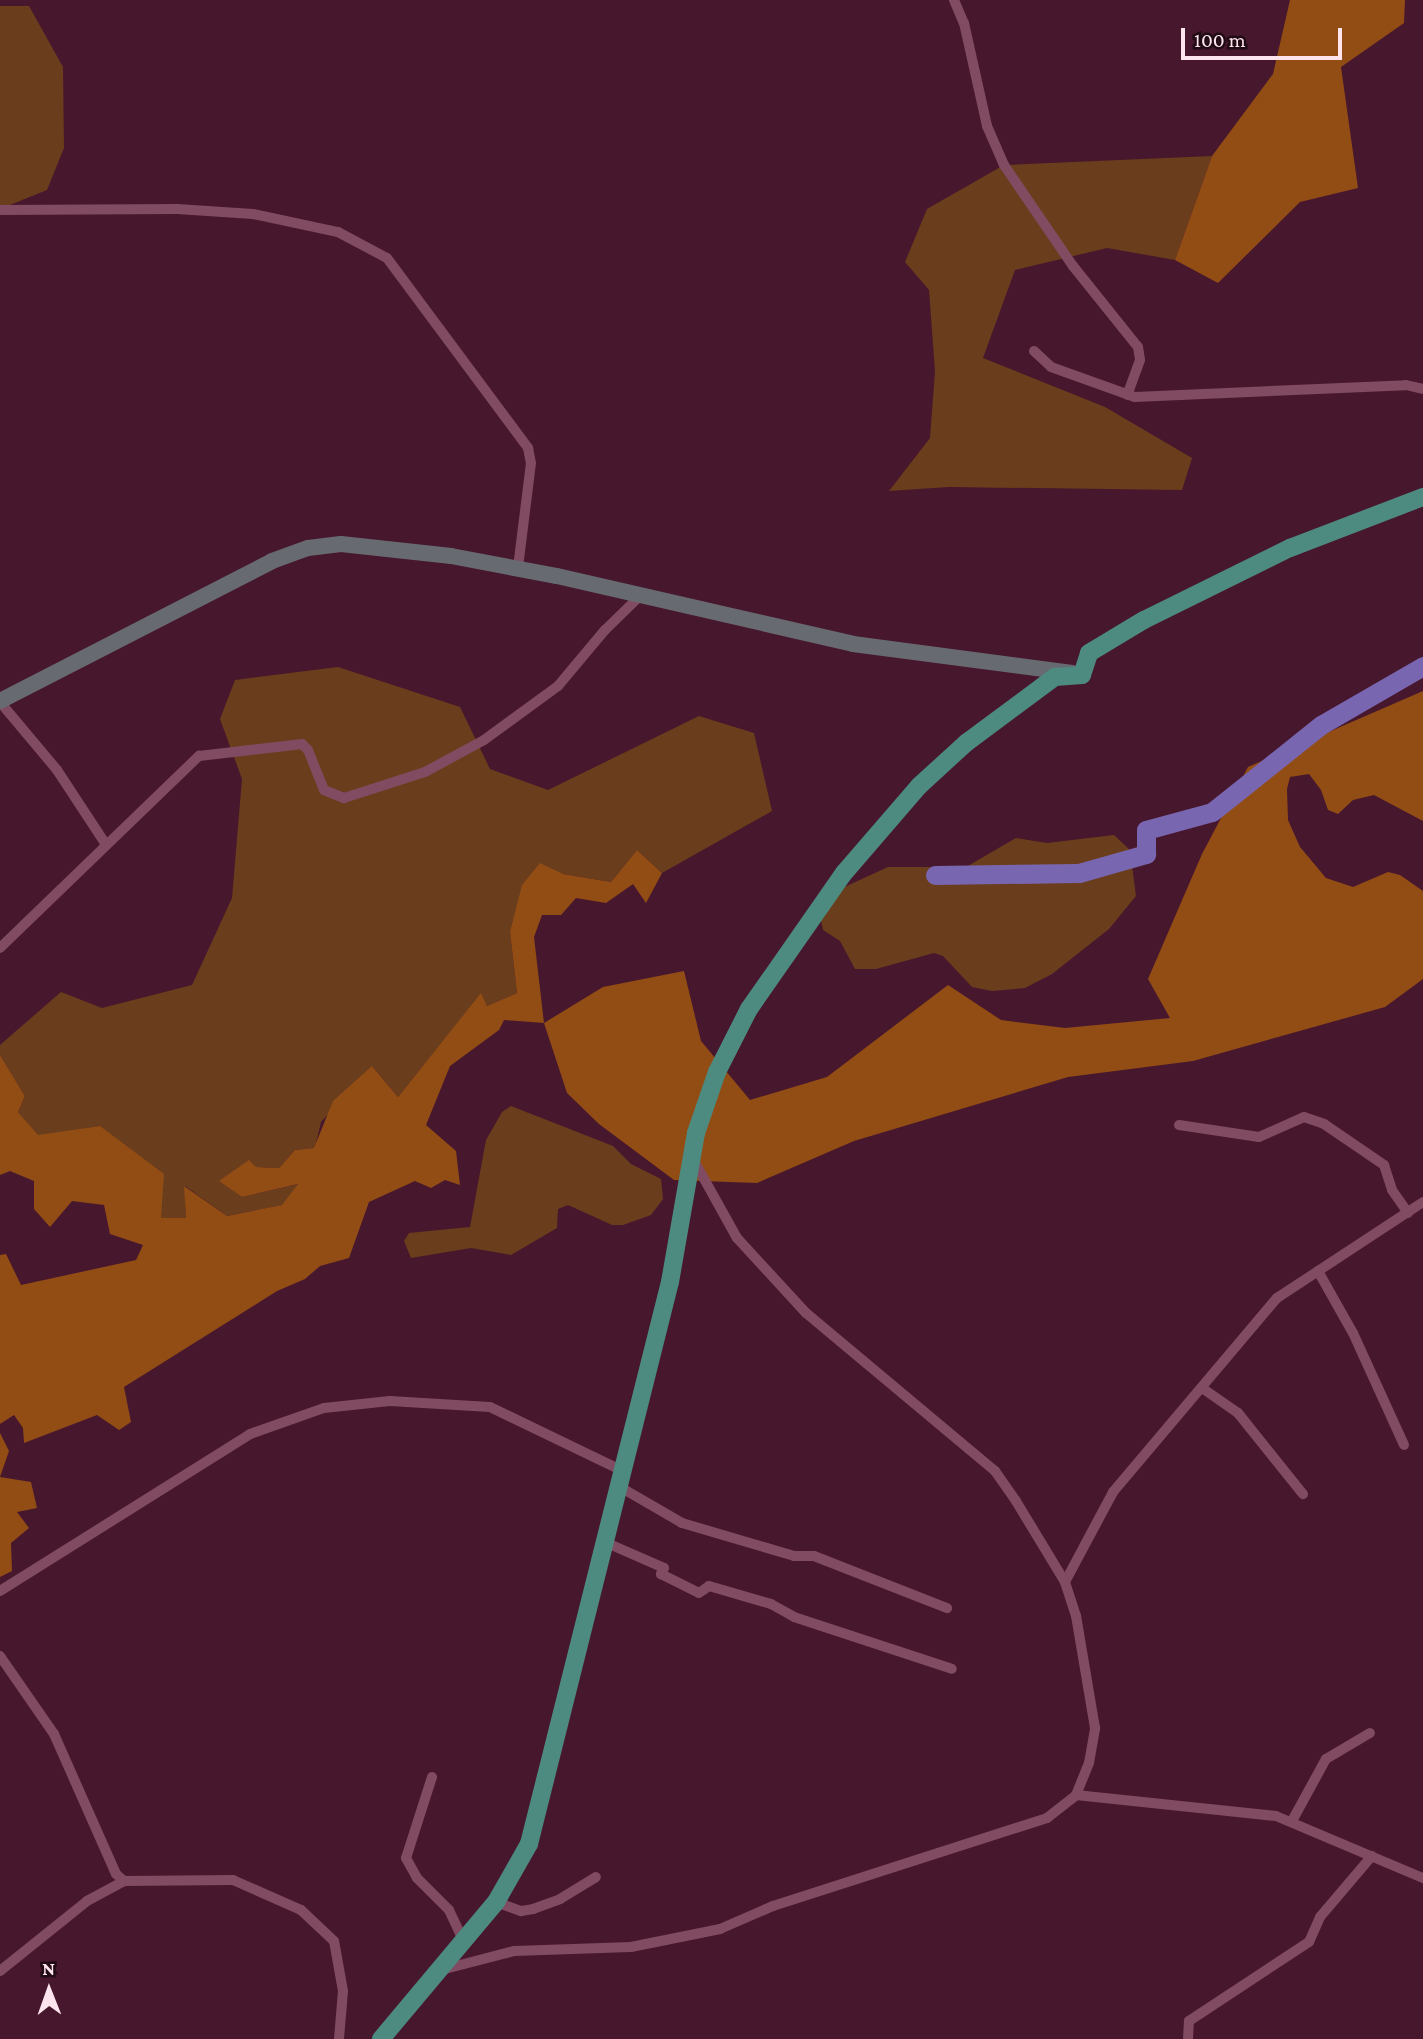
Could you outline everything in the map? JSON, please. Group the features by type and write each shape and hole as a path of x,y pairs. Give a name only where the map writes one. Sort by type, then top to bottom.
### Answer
{"main road":[{"path":"381,2039 496,1902 523,1858 538,1817 607,1543 682,1232 692,1156 708,1095 734,1036 837,881 919,786 966,743 1055,677 1082,675 1089,653 1165,609 1290,548 1423,497"}],"street":[{"path":"954,0 964,23 987,126 1004,165 1073,266 1138,347 1140,360 1127,395"},
{"path":"0,210 177,209 253,214 338,232 387,258 528,448 531,463 518,568"},
{"path":"1034,351 1051,367 1127,395 1406,386 1423,390"},
{"path":"105,844 57,770 0,702 175,609 308,548 355,544 400,548 518,568 642,594 853,644 1082,675"},
{"path":"0,948 105,844 203,754 302,744 309,750 324,790 344,798 425,772 484,740 558,686 605,630 642,594"},
{"path":"1179,1125 1259,1137 1304,1117 1324,1124 1384,1165 1392,1190 1408,1213"},
{"path":"440,1970 514,1951 631,1947 694,1937 904,1863 1015,1831 1047,1818 1076,1795 1089,1763 1095,1728 1076,1616 1065,1582 995,1471 806,1313 737,1238 692,1156"},
{"path":"1065,1582 1113,1492 1276,1298 1423,1202"},
{"path":"1318,1271 1353,1333 1404,1445"},
{"path":"1202,1388 1238,1413 1303,1494"},
{"path":"0,1591 250,1434 324,1408 390,1401 490,1406 622,1479 682,1523 794,1556 814,1556 947,1608"},
{"path":"607,1543 664,1569 662,1574 699,1593 709,1586 771,1604 794,1617 953,1669"},
{"path":"0,1656 54,1734 116,1874 124,1881"},
{"path":"1292,1821 1326,1759 1370,1733"},
{"path":"432,1777 406,1858 417,1878 449,1910 464,1942"},
{"path":"1076,1795 1292,1821 1423,1878"},
{"path":"1188,2039 1189,2021 1309,1942 1320,1917 1372,1856"},
{"path":"496,1902 521,1911 533,1909 560,1899 596,1877"},
{"path":"0,1971 87,1901 124,1881 233,1880 301,1910 325,1931 338,1953 343,1992 339,2039"}],"shaded area":[{"path":"1290,0 1405,0 1404,23 1341,67 1358,188 1300,202 1218,283 1175,260 1212,156 1273,74"},
{"path":"0,6 29,6 63,67 64,148 47,190 0,209"},
{"path":"1212,156 1175,260 1107,248 1015,270 983,358 1105,407 1192,458 1182,490 949,487 889,491 930,438 935,371 929,290 905,262 927,209 1004,165"},
{"path":"338,667 460,707 490,769 548,790 699,716 754,733 772,811 662,873 637,850 611,882 563,874 510,931 517,993 487,1006 481,994 398,1097 373,1067 321,1122 315,1148 295,1150 279,1168 256,1167 220,1181 242,1197 299,1184 283,1205 227,1216 185,1186 186,1218 161,1218 100,1126 38,1136 18,1112 25,1096 0,1055 0,1045 61,992 102,1008 192,985 232,898 242,779 220,719 235,680"},
{"path":"1423,691 1423,821 1374,795 1353,800 1338,814 1328,810 1321,790 1309,774 1290,777 1287,789 1288,820 1300,847 1326,878 1353,887 1388,872 1400,875 1423,891 1423,979 1385,1007 1193,1061 1068,1077 854,1141 757,1183 674,1180 599,1124 567,1093 544,1023 603,987 684,971 701,1041 750,1100 827,1077 948,985 1001,1020 1065,1028 1170,1018 1148,979 1202,854 1248,767"},
{"path":"1114,835 1130,850 1136,896 1109,929 1052,974 1025,988 992,991 972,987 943,956 934,953 876,969 855,969 840,941 823,930 820,916 838,890 888,867 966,867 1016,838 1047,843"},
{"path":"637,850 662,873 646,903 633,884 606,903 576,898 561,915 542,915 534,937 544,1023 504,1020 499,1030 450,1066 426,1125 456,1151 460,1185 445,1180 431,1188 415,1181 369,1202 349,1258 320,1266 305,1279 277,1291 124,1387 131,1422 119,1430 97,1415 24,1443 23,1428 14,1415 0,1424 0,1255 6,1254 21,1285 136,1260 143,1245 110,1234 104,1205 72,1201 50,1227 34,1209 34,1181 10,1171 0,1175 0,1055 25,1096 18,1112 38,1135 100,1126 164,1174 161,1218 186,1218 184,1186 227,1216 282,1205 298,1184 242,1197 219,1181 249,1160 256,1167 279,1168 295,1150 314,1148 333,1101 372,1066 398,1097 481,993 487,1006 517,993 510,932 522,885 540,863 563,874 611,882"},
{"path":"511,1106 613,1146 631,1164 661,1179 663,1199 651,1215 623,1225 612,1225 568,1205 558,1209 557,1228 511,1255 471,1248 411,1258 404,1241 409,1233 470,1227 486,1140 502,1112"},
{"path":"0,1433 9,1451 0,1477"},
{"path":"0,1477 31,1482 37,1508 17,1512 29,1528 11,1543 12,1571 0,1577"}],"waterway":[{"path":"935,875 1079,873 1146,854 1146,830 1212,812 1321,725 1423,666"}]}
